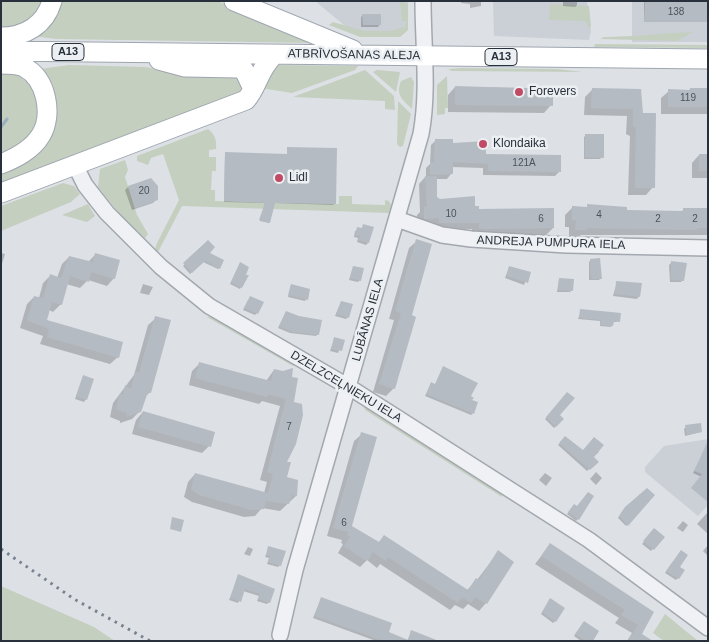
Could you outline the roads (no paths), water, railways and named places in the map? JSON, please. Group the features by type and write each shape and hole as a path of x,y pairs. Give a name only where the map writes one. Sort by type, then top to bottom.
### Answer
{"main road":[{"path":"1,37 18,36 34,28 46,15 52,1"},
{"path":"234,1 366,55"},
{"name":"ATBRĪVOŠANAS ALEJA","path":"1,51 708,59"},
{"path":"134,52 185,67 238,68 244,70 253,89"},
{"path":"1,193 246,100 253,89 261,69 274,55"},
{"path":"1,64 18,65 29,71 44,92 47,113 44,130 33,145 18,156 1,164"}],"street":[{"name":"LUBĀNAS IELA","path":"280,635 295,570 397,219 424,116 426,76 423,1"},
{"name":"DZELZCEĻNIEKU IELA","path":"75,164 85,185 107,213 160,267 208,306 349,387 589,540 708,628"},
{"name":"ANDREJA PUMPURA IELA","path":"397,219 442,235 471,240 566,245 708,248"}],"waterway":[{"path":"1,127 7,119"}],"railway":[{"path":"1,549 74,599 150,641"}],"place":[{"name":"Forevers","path":"519,92"},
{"name":"Klondaika","path":"483,144"},
{"name":"Lidl","path":"279,178"}]}
